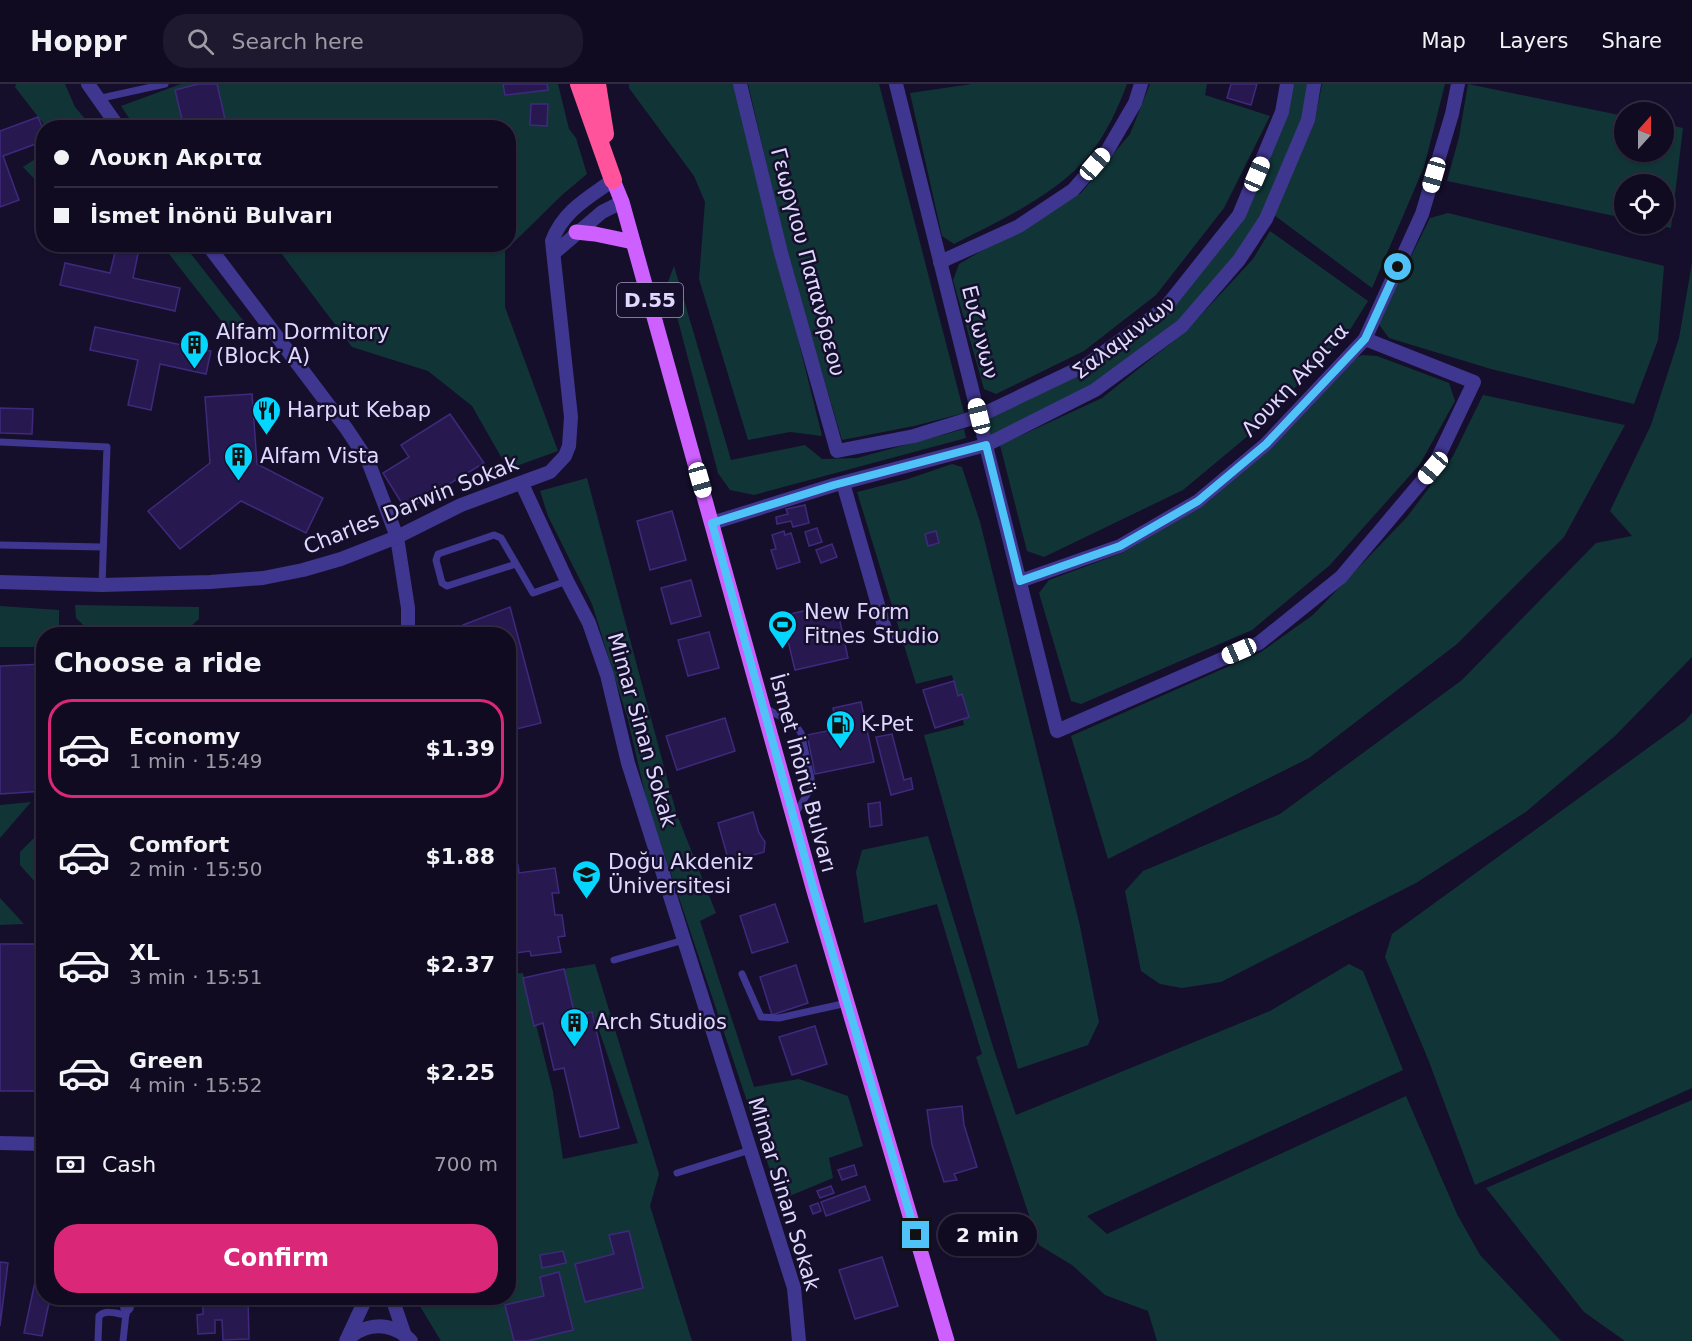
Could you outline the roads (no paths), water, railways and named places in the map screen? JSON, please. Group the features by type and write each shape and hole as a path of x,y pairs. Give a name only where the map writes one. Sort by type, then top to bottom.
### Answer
{"highway":[{"name":"D.55","path":"579,84 613,180"},
{"name":"D.55","path":"597,84 613,180"}],"main road":[{"name":"İsmet İnönü Bulvarı","path":"613,180 622,202 793,817 947,1341"},
{"path":"576,232 633,242"}],"street":[{"path":"88,84 113,120"},
{"name":"Γεωργιου Παπανδρεου","path":"740,84 781,254 837,451"},
{"name":"Ευζωνων","path":"896,84 1057,731 1259,643 1341,577 1433,468 1474,382 1365,339"},
{"path":"940,262 1019,226 1073,190 1107,151 1135,104 1141,84"},
{"name":"Σαλαμινιων","path":"837,451 914,436 979,416 1088,364 1164,308 1239,215 1282,112 1287,84"},
{"name":"Σαλαμινιων","path":"712,523 838,484 986,445 1095,390 1182,326 1239,260 1263,225 1308,120 1314,84"},
{"name":"Λουκη Ακριτα","path":"1020,581 1120,546 1198,501 1266,444 1365,339 1422,214 1452,114 1458,84"},
{"path":"554,253 552,241 563,219 613,180"},
{"path":"554,253 602,212 622,202"},
{"path":"213,252 346,428 368,461 397,537 408,608 408,627"},
{"name":"Charles Darwin Sokak","path":"0,582 102,585 210,582 263,578 303,570 341,559 397,537 460,505 550,472 565,456 569,446 571,417 554,253"},
{"name":"Mimar Sinan Sokak","path":"522,484 567,581 589,622 607,675 628,763 794,1288 799,1341"},
{"path":"838,484 887,636"},
{"path":"0,1143 36,1144"},
{"path":"346,1341 363,1305"},
{"path":"395,1305 408,1338"},
{"path":"346,1341 363,1329 374,1326 386,1326 408,1338"}],"lane":[{"path":"97,99 165,84"},
{"path":"0,442 107,447 102,585"},
{"path":"516,564 447,586 442,583 436,561 438,554 494,535 501,538 533,593 567,581"},
{"path":"0,545 103,547"},
{"path":"764,706 796,726 801,733 811,788 793,817"},
{"path":"614,960 684,940"},
{"path":"742,974 761,1017 779,1018 847,1003"},
{"path":"677,1173 750,1150"},
{"path":"98,1341 99,1316 127,1307 123,1341"}],"place":[{"name":"Alfam Dormitory (Block A)","path":"195,370"},
{"name":"Harput Kebap","path":"266,436"},
{"name":"Alfam Vista","path":"239,482"},
{"name":"New Form Fitnes Studio","path":"783,650"},
{"name":"K-Pet","path":"840,750"},
{"name":"Doğu Akdeniz Üniversitesi","path":"587,900"},
{"name":"Arch Studios","path":"574,1048"}]}
